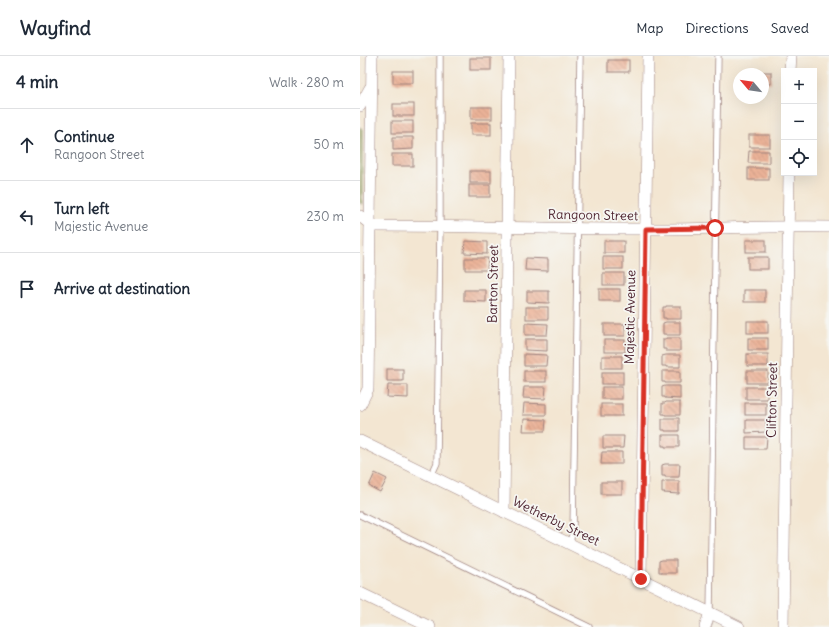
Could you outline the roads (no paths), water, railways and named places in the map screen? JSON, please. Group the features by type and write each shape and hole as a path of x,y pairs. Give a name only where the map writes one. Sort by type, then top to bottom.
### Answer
{"street":[{"path":"360,405 368,389 372,56"},
{"name":"Barton Street","path":"504,512 509,56"},
{"name":"Majestic Avenue","path":"641,579 648,56"},
{"path":"790,68 791,56"},
{"path":"360,106 371,86"},
{"name":"Clifton Street","path":"783,627 789,176"},
{"path":"360,216 370,224"},
{"name":"Rangoon Street","path":"370,224 376,226 646,229 789,226 829,227"},
{"name":"Wetherby Street","path":"360,441 739,627"},
{"path":"360,593 430,627"},
{"path":"705,627 710,613"}],"lane":[{"path":"431,476 437,463 440,226 440,56"},
{"path":"569,544 573,532 580,56"},
{"path":"710,613 718,56"},
{"path":"360,515 589,627"}]}
